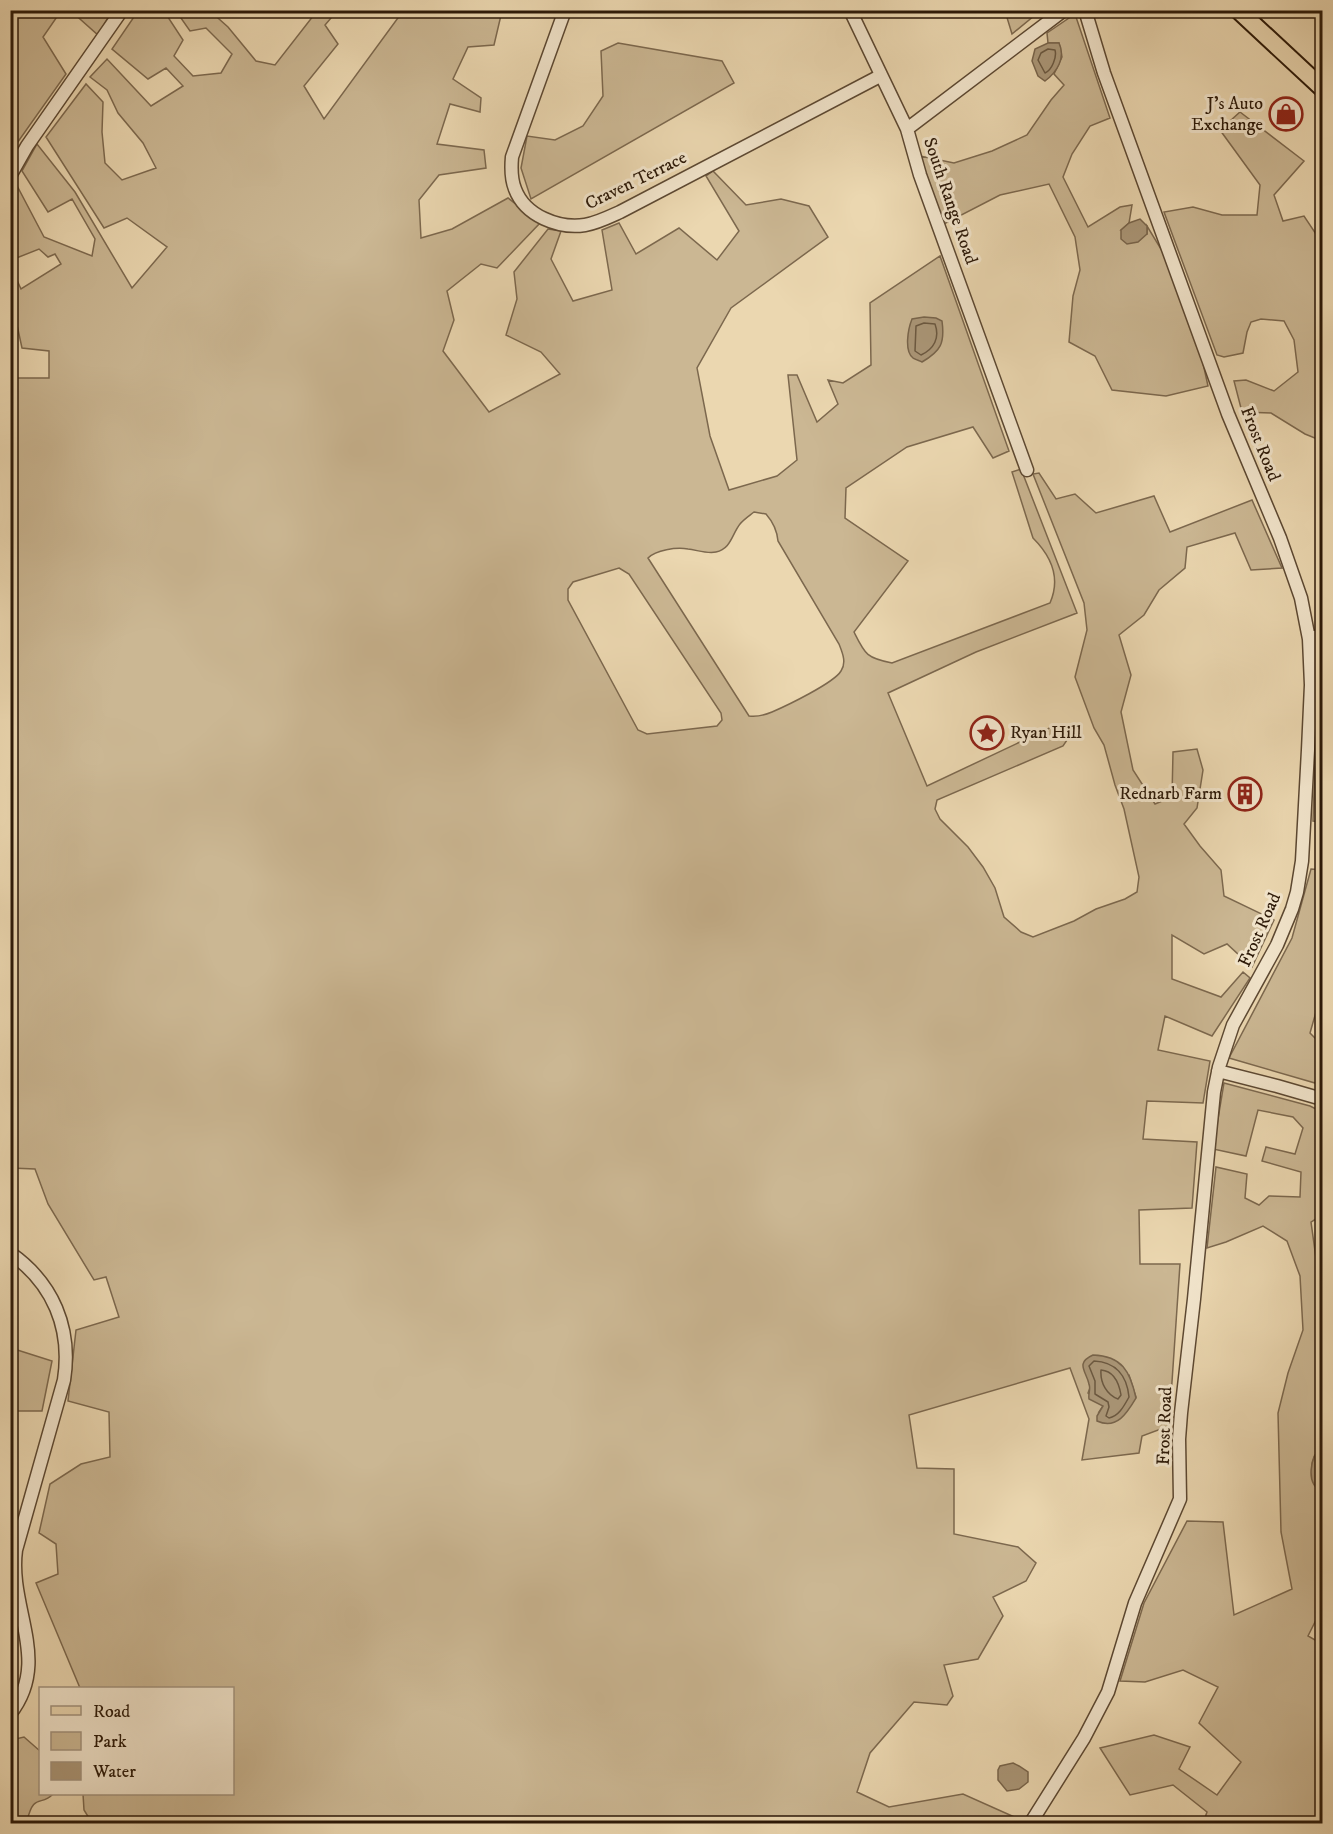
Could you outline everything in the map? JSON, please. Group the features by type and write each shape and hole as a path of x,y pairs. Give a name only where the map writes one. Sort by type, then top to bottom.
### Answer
{"main road":[{"path":"1238,10 1323,88"}],"street":[{"path":"10,176 35,134 122,10"},
{"name":"Craven Terrace","path":"565,10 512,157 511,168 515,189 520,199 544,219 563,225 586,225 620,212 880,76"},
{"path":"850,10 907,129"},
{"name":"South Range Road","path":"1027,470 920,175 907,129 1064,10"},
{"name":"Frost Road","path":"1030,1824 1084,1738 1108,1692 1135,1604 1180,1499 1181,1413 1212,1109 1218,1071 1233,1025 1277,945 1297,892 1302,861 1311,685 1310,639 1296,584 1280,538 1228,414 1104,73 1085,10"},
{"path":"1310,639 1323,635"},
{"path":"1218,1071 1323,1099"},
{"path":"10,1253 31,1270 51,1296 63,1327 66,1353 64,1380 16,1550 15,1575 30,1662 23,1696 10,1714"}],"green space":[{"path":"1005,10 1040,11 1012,34"},
{"path":"10,11 61,11 43,37 66,74 15,146 10,146"},
{"path":"71,11 107,11 110,14 98,35"},
{"path":"138,11 164,11 183,40 174,56 193,76 221,73 232,54 206,28 190,31 176,11 210,11 228,27 256,61 275,65 317,11 337,11 325,25 338,44 304,86 324,119 403,11 502,11 494,45 468,47 453,79 481,98 480,112 450,104 437,144 484,150 486,168 439,175 419,200 421,238 452,229 508,198 540,223 497,268 481,264 447,291 454,320 443,351 489,412 560,374 541,352 506,335 517,299 514,272 548,229 561,231 551,259 573,301 612,290 602,230 619,223 636,254 679,228 717,260 739,231 706,176 713,171 746,205 781,199 809,206 828,237 731,308 697,368 710,436 729,490 777,476 797,460 788,375 797,375 817,422 838,404 828,380 843,383 871,365 870,303 940,256 1009,451 993,458 973,427 907,447 846,488 845,518 908,561 854,632 867,654 892,663 1050,603 1055,585 1054,576 1045,552 1033,538 1012,472 1021,469 1077,613 976,652 888,693 927,786 1056,725 1069,737 1063,746 937,800 935,809 940,819 968,847 983,867 995,888 1004,917 1021,932 1033,937 1074,921 1096,909 1125,899 1137,892 1139,877 1124,809 1104,745 1094,728 1075,677 1087,630 1084,603 1033,474 1039,473 1056,499 1075,494 1096,513 1154,496 1170,532 1252,500 1282,568 1251,570 1235,533 1187,547 1185,568 1159,590 1144,615 1119,635 1131,675 1121,712 1133,770 1155,804 1172,797 1173,752 1197,749 1203,770 1197,808 1184,824 1221,870 1224,896 1274,920 1252,967 1227,944 1204,954 1172,935 1172,979 1221,997 1243,972 1250,978 1212,1036 1165,1016 1158,1050 1210,1061 1203,1103 1147,1101 1143,1139 1197,1142 1192,1208 1139,1210 1140,1264 1180,1264 1169,1426 1142,1436 1139,1453 1082,1460 1089,1419 1070,1368 909,1415 917,1468 954,1469 954,1534 1018,1547 1036,1563 1026,1581 993,1597 1003,1616 978,1659 944,1665 953,1696 947,1705 914,1702 870,1753 857,1792 889,1807 963,1794 1021,1820 1019,1823 92,1823 84,1810 83,1795 234,1795 234,1687 80,1687 36,1583 58,1574 56,1544 39,1533 50,1484 81,1464 110,1457 109,1412 68,1401 76,1330 119,1317 106,1277 94,1280 48,1204 35,1169 11,1168 10,365 14,378 49,378 49,351 22,348 11,306 11,267 21,289 61,264 55,254 48,257 39,249 14,259 11,251 11,191 15,182 44,237 92,256 95,239 72,199 48,212 22,171 37,144 75,192 132,288 167,247 127,218 104,228 46,137 86,84 103,102 102,132 105,163 122,180 156,168 143,143 118,113 107,90 90,77 107,59 151,106 183,86 166,68 148,79 112,49","holes":["754,512 766,514 773,523 778,541 839,644 844,661 843,668 837,676 820,688 772,712 761,716 749,716 648,558 661,551 683,548 709,553 716,552 725,548 740,524","619,568 629,574 721,713 722,720 717,726 647,734 638,730 568,600 568,589 573,582","1129,1375 1136,1397 1126,1411 1099,1412 1103,1406 1088,1393 1089,1382"]},
{"path":"1075,14 1110,118 1090,126 1072,154 1063,177 1088,227 1120,207 1132,205 1129,223 1121,230 1147,234 1147,226 1167,259 1201,354 1208,386 1166,396 1112,390 1095,356 1069,342 1073,296 1080,270 1075,237 1049,184 1000,195 944,224 920,156 954,163 992,151 1027,135 1064,85 1054,74 1062,57 1059,43 1048,43 1047,33"},
{"path":"618,43 722,61 734,83 531,199 521,168 527,136 555,140 583,126 603,96 601,51"},
{"path":"1240,112 1304,161 1274,195 1283,221 1304,216 1322,243 1322,441 1305,434 1271,413 1242,412 1234,381 1246,380 1274,391 1298,372 1294,340 1284,321 1261,319 1251,322 1243,353 1224,357 1217,355 1164,212 1193,207 1222,215 1257,215 1260,185 1220,130"},
{"path":"1322,645 1322,822 1313,821 1319,646"},
{"path":"1311,869 1322,870 1322,991 1310,1033 1322,1045 1322,1067 1315,1083 1229,1058 1292,938"},
{"path":"1224,1083 1310,1106 1322,1112 1322,1215 1311,1222 1316,1258 1322,1258 1322,1446 1312,1461 1312,1472 1318,1490 1322,1491 1322,1608 1308,1636 1322,1644 1322,1823 1203,1823 1207,1812 1173,1785 1130,1795 1100,1748 1154,1735 1190,1747 1179,1769 1217,1795 1241,1762 1199,1723 1218,1687 1183,1670 1145,1682 1120,1681 1144,1603 1187,1521 1223,1522 1234,1615 1292,1589 1281,1532 1278,1413 1288,1373 1303,1330 1300,1276 1287,1241 1263,1226 1207,1248 1216,1167 1247,1174 1245,1198 1259,1205 1269,1196 1300,1197 1301,1172 1262,1161 1266,1147 1295,1154 1303,1128 1293,1117 1258,1110 1246,1156 1213,1149"},
{"path":"11,1348 52,1361 42,1411 11,1411"},
{"path":"24,1737 39,1750 39,1795 52,1795 32,1806 27,1821 29,1823 11,1823 11,1740"}],"water":[{"path":"1048,43 1059,43 1061,59 1057,69 1045,81 1038,76 1032,61 1035,49"},
{"path":"1140,219 1147,226 1147,234 1138,242 1127,244 1121,239 1121,230 1129,223"},
{"path":"924,317 942,321 943,335 940,346 934,354 922,362 910,355 908,340 912,319"},
{"path":"1093,1355 1111,1358 1118,1362 1127,1373 1134,1388 1136,1398 1116,1422 1097,1421 1097,1416 1103,1406 1089,1399 1090,1386 1083,1364"},
{"path":"1322,1446 1322,1491 1313,1483 1311,1470 1312,1463"},
{"path":"1013,1763 1028,1772 1028,1782 1019,1789 1007,1791 998,1780 998,1770 1000,1766"}],"place":[{"name":"J's Auto Exchange","path":"1286,114"},
{"name":"Ryan Hill","path":"987,733"},
{"name":"Rednarb Farm","path":"1245,794"}]}
